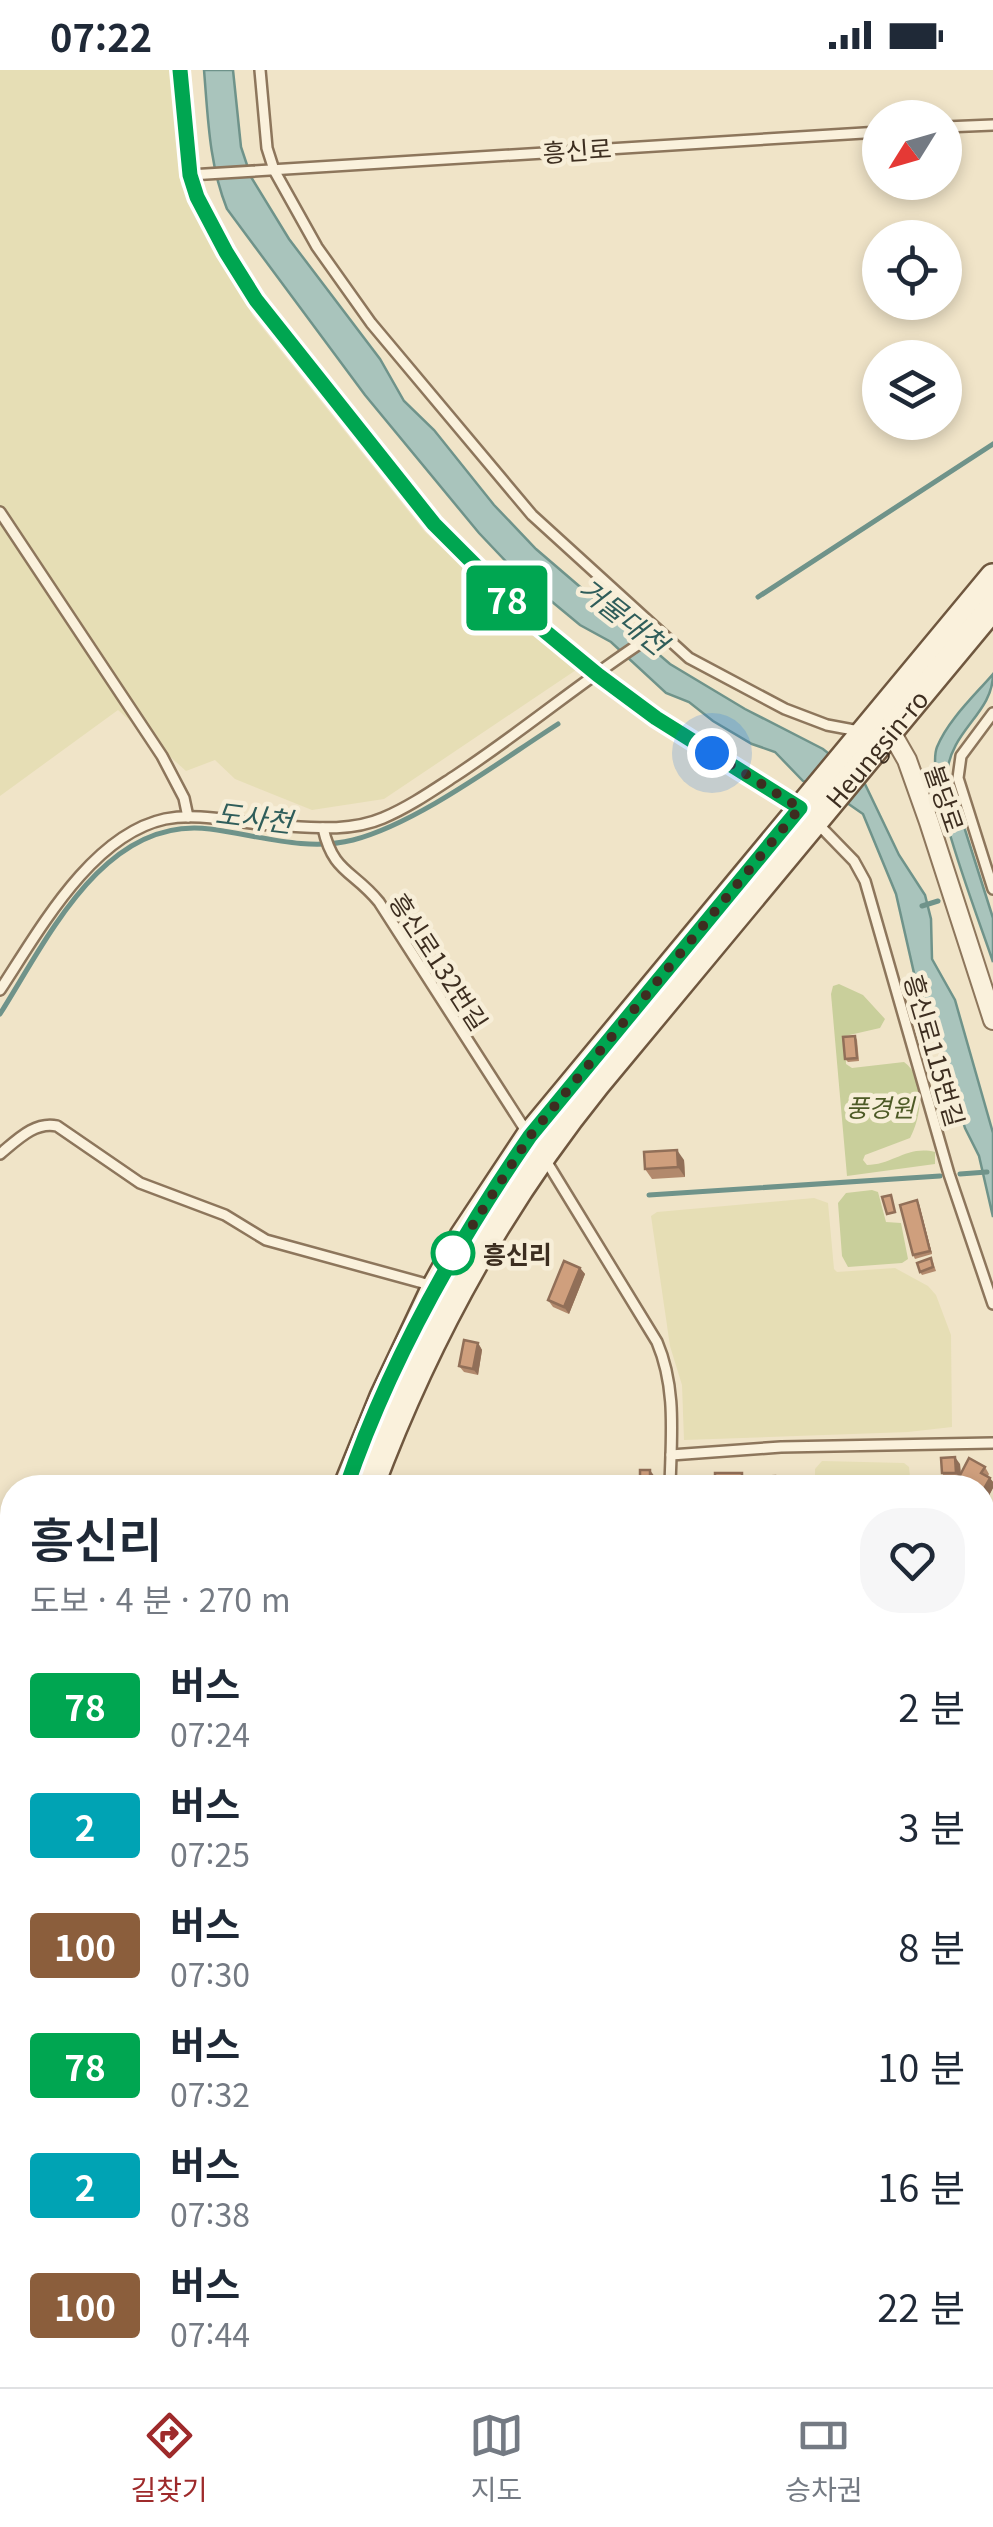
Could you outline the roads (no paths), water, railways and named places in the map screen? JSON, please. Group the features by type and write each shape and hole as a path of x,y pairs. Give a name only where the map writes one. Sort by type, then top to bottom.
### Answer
{"main road":[{"name":"Heungsin-ro","path":"871,735 993,577"},
{"name":"Heungsin-ro","path":"871,735 993,608"},
{"path":"811,812 871,735"},
{"name":"Heungsin-ro","path":"376,1475 436,1337 462,1236 811,812"},
{"name":"Heungsin-ro","path":"351,1475 378,1410 446,1293"}],"street":[{"name":"불당로","path":"871,735 906,760 993,1020"}],"lane":[{"path":"180,70 190,175 197,197 256,300 388,469 476,568 598,675 656,718 811,812"},
{"path":"260,70 266,137 274,170 317,247 360,308 510,490 655,634 689,658 786,709 828,725 871,735"},
{"path":"962,127 993,125"},
{"name":"흥신로","path":"190,175 862,133"},
{"path":"0,512 162,756 184,798 188,817"},
{"path":"0,990 74,885 115,842 138,828 188,817 324,832 378,820 480,760 655,634"},
{"path":"993,713 961,756 958,778 993,889"},
{"name":"흥신로115번길","path":"811,812 854,861 865,881 950,1174 993,1304"},
{"name":"흥신로132번길","path":"324,832 330,854 339,867 366,886 379,902 536,1145 662,1354 671,1384 670,1475"},
{"path":"0,1154 34,1128 45,1124 57,1126 140,1183 225,1215 266,1240 446,1293"},
{"path":"671,1454 781,1447 993,1444"}],"water":[{"path":"204,70 233,70 241,147 251,177 289,239 380,359 404,401 434,430 494,505 536,549 670,664 823,749 864,782 899,855 925,895 931,919 932,959 955,1000 993,1133 993,1217 979,1156 965,1128 945,1062 941,1035 914,973 896,894 863,814 827,789 803,781 775,752 752,744 689,702 666,693 611,642 580,625 515,571 479,533 365,395 227,209 213,158"},
{"path":"993,674 986,700 956,745 947,773 993,918 993,962 946,819 935,764 937,747 948,727"}],"waterway":[{"name":"도사천","path":"758,597 993,444"},
{"name":"도사천","path":"0,1014 83,888 109,862 139,842 172,830 210,829 299,843 353,840 431,806 558,724"},
{"path":"922,906 938,901"},
{"path":"960,1174 987,1172"},
{"path":"649,1195 940,1176"}],"place":[{"name":"흥신리","path":"453,1253"}],"water label":[{"name":"거물대천","path":"624,615"}],"park label":[{"name":"풍경원","path":"880,1106"}]}
